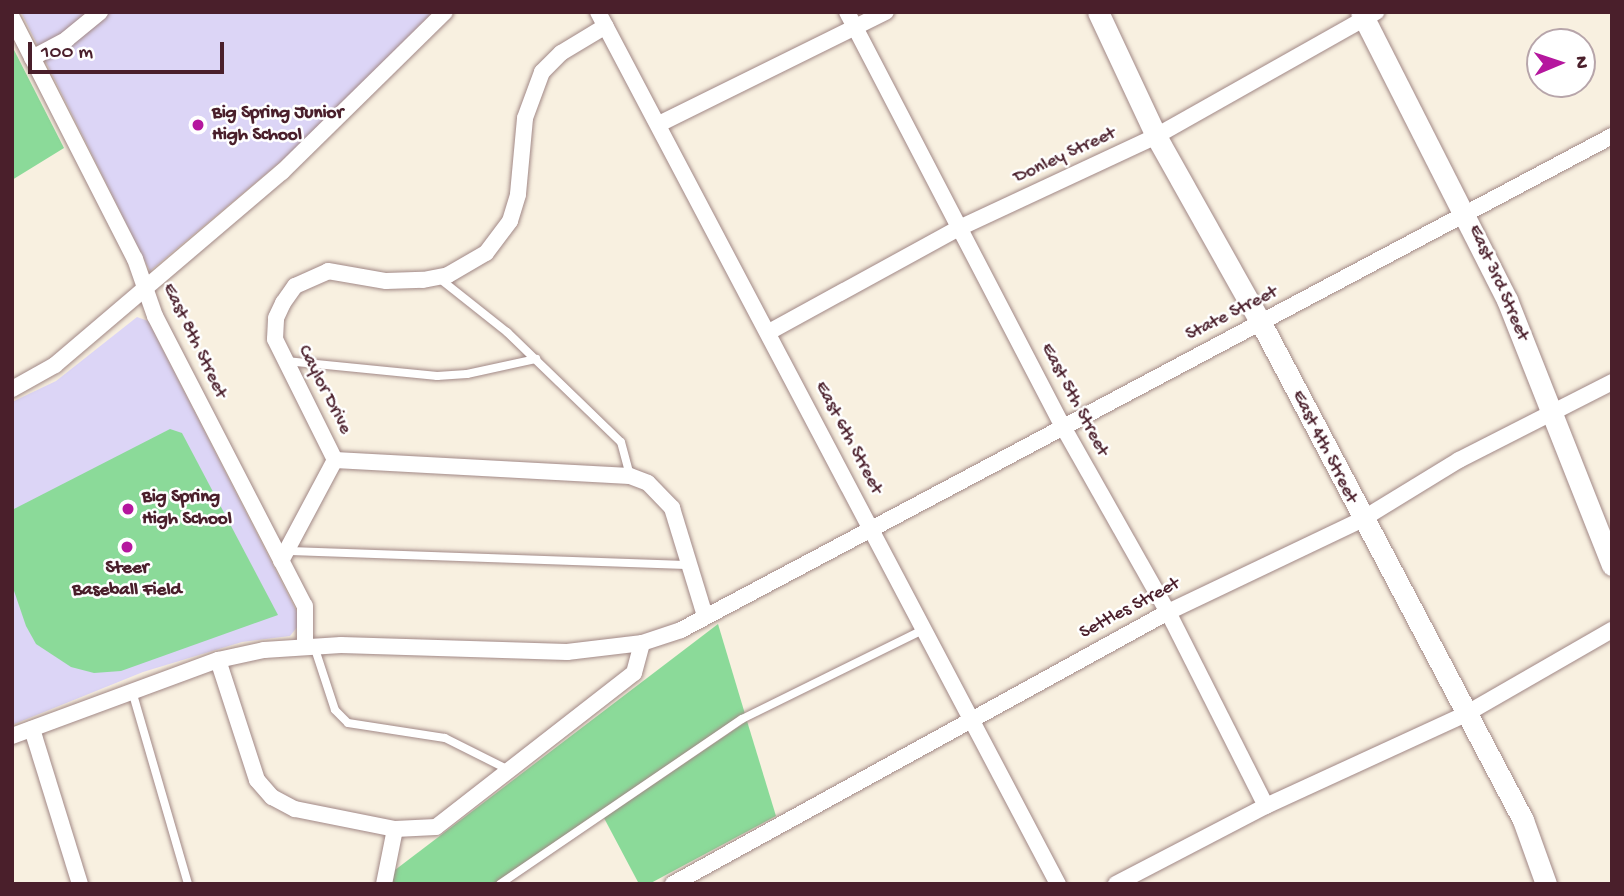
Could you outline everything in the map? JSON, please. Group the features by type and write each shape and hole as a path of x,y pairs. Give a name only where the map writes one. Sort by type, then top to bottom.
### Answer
{"main road":[{"name":"East 4th Street","path":"1098,12 1156,136 1261,323 1361,520 1523,820 1546,884"},
{"name":"East 3rd Street","path":"1367,14 1466,212 1554,411 1612,565"}],"street":[{"path":"32,58 67,39 100,12"},
{"path":"12,389 55,365 282,172 445,12"},
{"name":"East 5th Street","path":"847,12 1062,425 1168,612 1266,806"},
{"path":"659,124 887,12"},
{"name":"Donley Street","path":"769,332 959,228 1156,136 1367,14"},
{"name":"East 8th Street","path":"12,18 135,259 144,288 284,556 305,606 309,646"},
{"name":"East 6th Street","path":"602,19 1058,884"},
{"name":"Caylor Drive","path":"284,556 335,460 275,340 276,318 295,286 313,276 328,271 386,281 438,277 469,266 500,238 518,194 525,118 542,72 602,19"},
{"name":"State Street","path":"642,643 681,630 1062,425 1261,323 1612,136"},
{"name":"Settles Street","path":"673,884 1168,612 1361,520 1459,460 1612,382"},
{"path":"335,460 630,475 660,491 672,508 705,616"},
{"path":"1116,884 1266,806 1464,715 1612,630"},
{"path":"12,736 218,660 309,646 566,652 642,643 634,673 436,827 395,829 295,809 272,797 257,780 218,660"},
{"path":"32,729 80,884"},
{"path":"384,884 395,829"}],"lane":[{"path":"438,277 536,359 599,425 621,442 630,475"},
{"path":"286,361 437,376 467,374 536,359"},
{"path":"284,556 690,565"},
{"path":"500,884 742,719 925,629"},
{"path":"309,646 335,709 348,723 453,740 509,770"},
{"path":"132,691 188,884"}],"shaded area":[{"name":"Big Spring Junior High School","path":"21,12 433,12 293,151 150,271"},
{"name":"Big Spring High School","path":"137,317 148,321 299,616 298,626 290,636 242,642 143,672 12,725 12,402 56,381"}],"green space":[{"path":"12,46 64,148 12,180"},
{"name":"Steer Baseball Field","path":"170,429 182,433 278,615 121,671 94,673 71,667 36,644 26,626 12,585 12,510"},
{"path":"718,624 745,714 496,884 392,884 395,870"},
{"path":"747,721 776,816 649,884 639,884 604,818"}],"place":[{"name":"Big Spring Junior High School","path":"198,125"},
{"name":"Big Spring High School","path":"128,509"},
{"name":"Steer Baseball Field","path":"127,547"}]}
